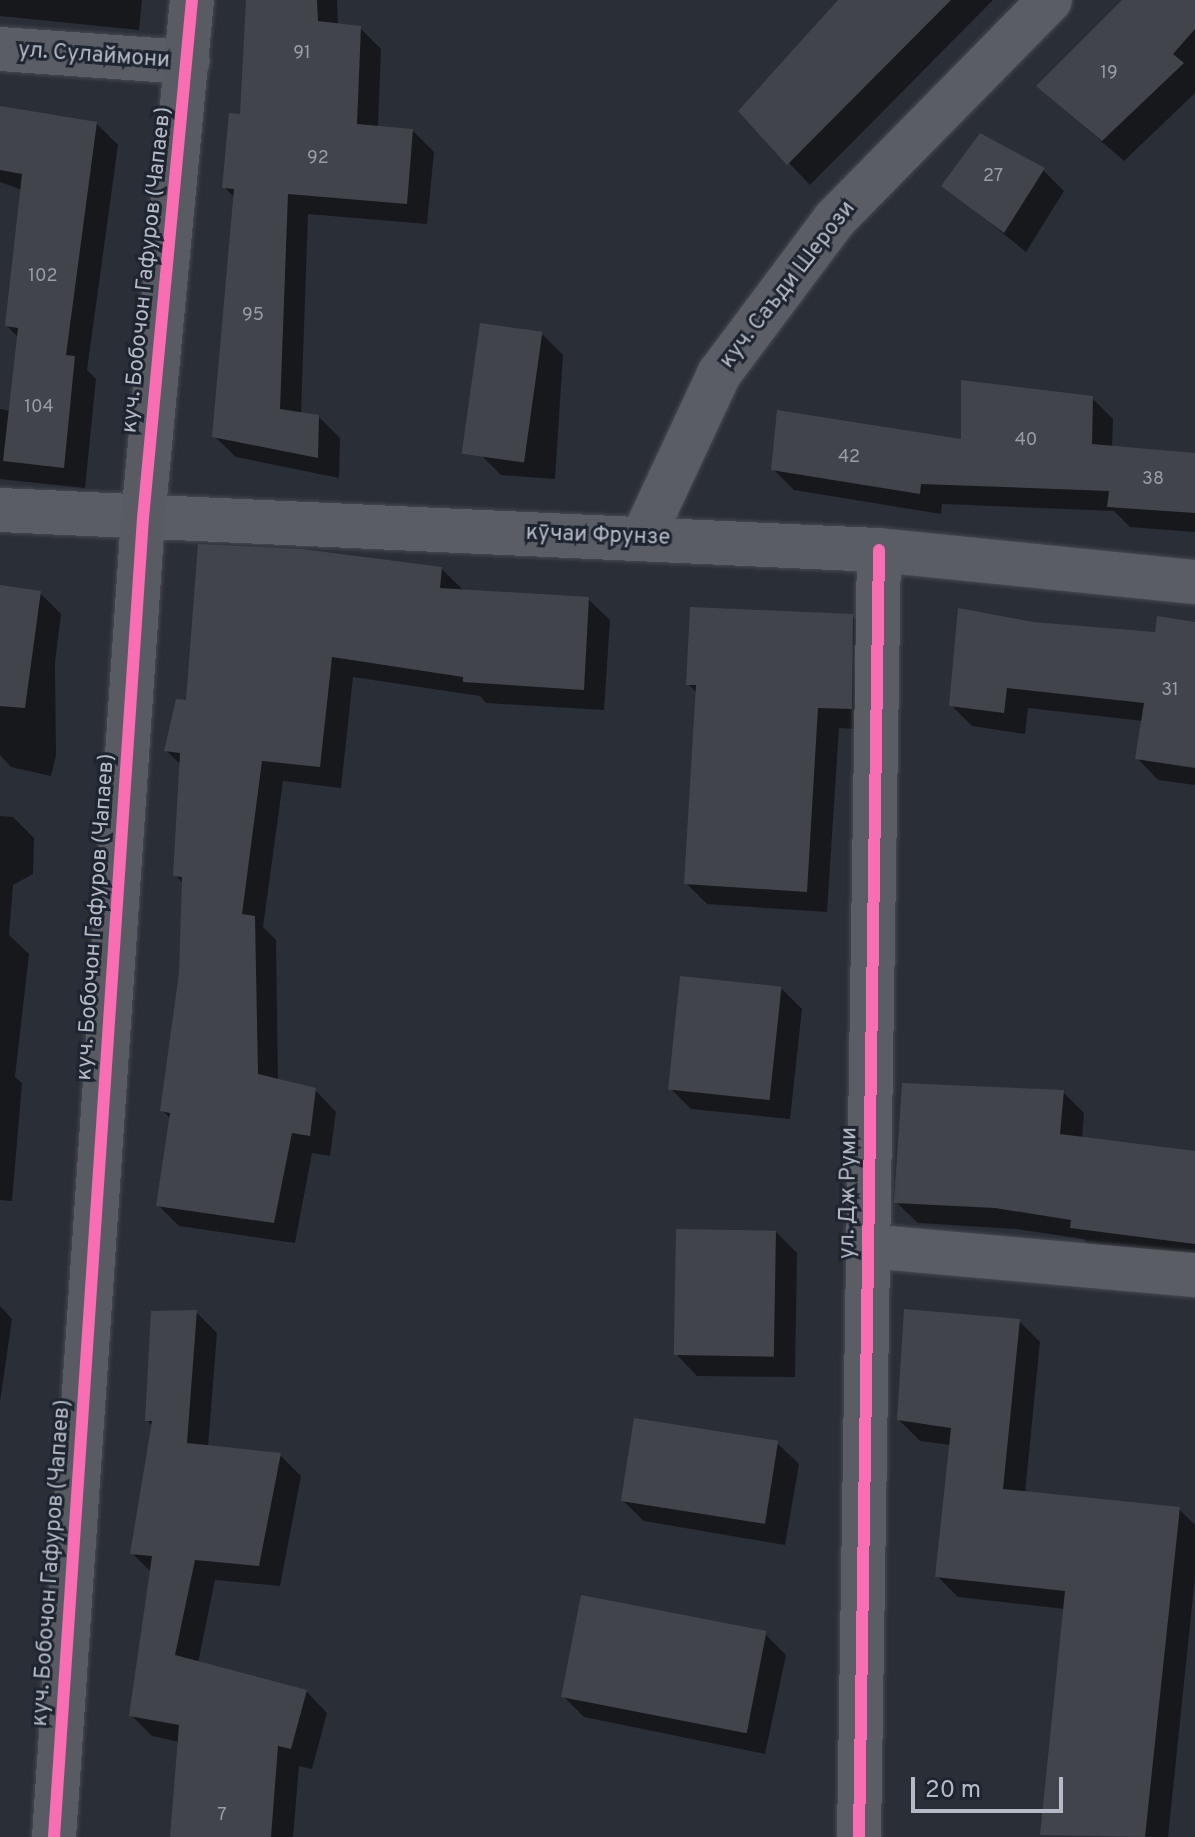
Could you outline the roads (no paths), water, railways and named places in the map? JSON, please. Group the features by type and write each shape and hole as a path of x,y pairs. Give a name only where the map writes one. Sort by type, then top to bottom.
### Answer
{"street":[{"name":"куч. Бобочон Гафуров (Чапаев)","path":"54,1837 143,518 192,0"},
{"name":"куч. Саъди Шерози","path":"643,537 719,374 834,220 1050,0"},
{"name":"ул. Сулаймони","path":"0,49 188,62"},
{"name":"кӯчаи Фрунзе","path":"0,510 879,550 1195,582"},
{"name":"ул. Дж Руми","path":"859,1837 879,550"},
{"path":"868,1246 1195,1275"}]}
